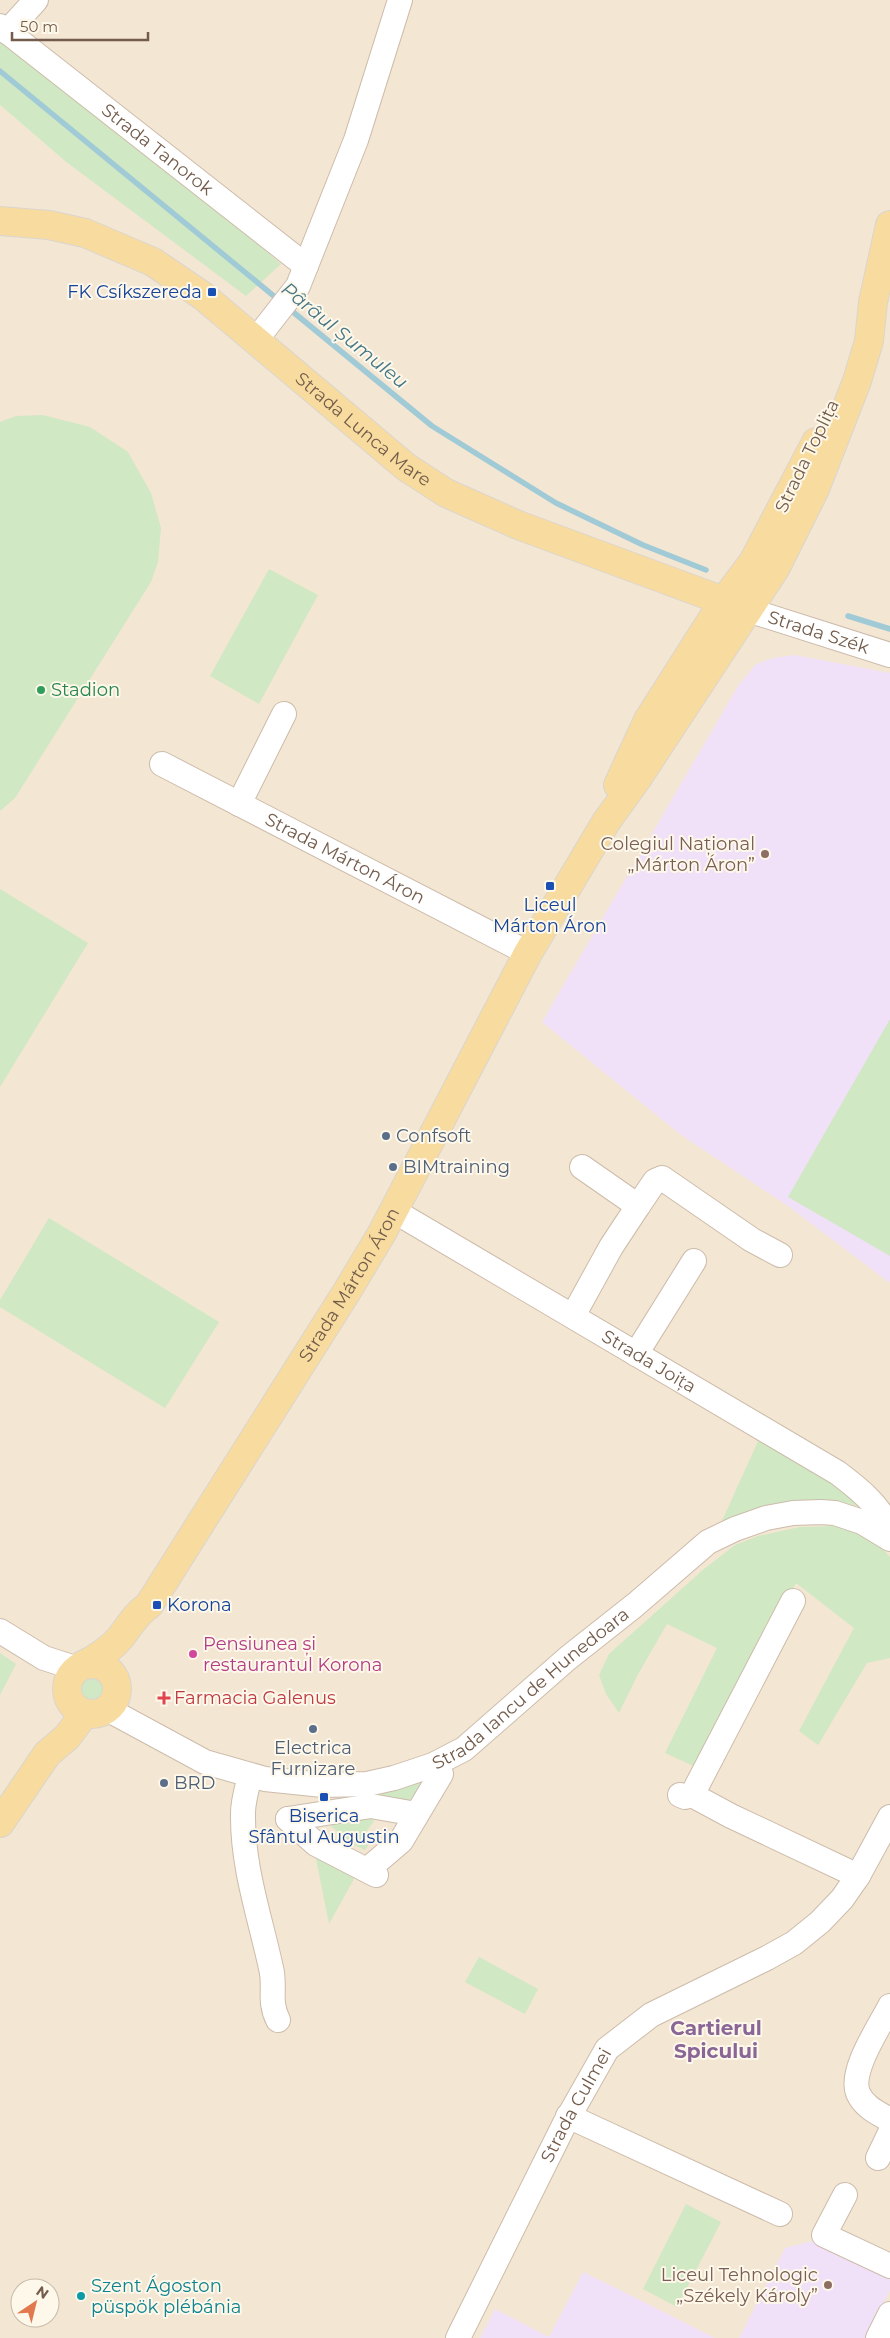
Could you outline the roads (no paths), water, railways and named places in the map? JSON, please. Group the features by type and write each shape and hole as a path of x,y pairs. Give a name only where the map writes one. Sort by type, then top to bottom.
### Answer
{"main road":[{"name":"Strada Lunca Mare","path":"0,221 58,226 85,233 117,245 153,262 178,278 406,467 446,493 518,525 735,606"},
{"name":"Strada Toplița","path":"735,606 772,574 816,489 857,381 869,341 873,302 890,225"},
{"name":"Strada Márton Áron","path":"91,1690 96,1658 115,1643 136,1614 149,1605 346,1293 394,1210 528,953 606,822 654,754 735,606"},
{"name":"Strada Márton Áron","path":"91,1690 128,1658 147,1619 149,1605"},
{"path":"0,1823 48,1754 56,1729 91,1690"}],"street":[{"name":"Strada Tanorok","path":"36,0 4,29 306,266"},
{"path":"255,341 298,286 356,140 400,0"},
{"name":"Strada Szék","path":"735,606 890,655"},
{"path":"239,804 284,714"},
{"name":"Strada Márton Áron","path":"162,764 528,953"},
{"path":"582,1168 638,1206"},
{"path":"573,1316 611,1247 655,1181 662,1178 752,1240 780,1255"},
{"name":"Strada Joița","path":"394,1210 838,1473 864,1493 883,1516 890,1529"},
{"path":"636,1354 694,1261"},
{"name":"Strada Iancu de Hunedoara","path":"0,1631 44,1658 145,1729 205,1762 250,1776 282,1782 367,1784 416,1771 464,1749 568,1658 635,1605 708,1542 735,1529 766,1518 793,1512 821,1512 835,1513 862,1522 890,1539"},
{"path":"793,1601 686,1795 858,1876"},
{"path":"416,1814 371,1806 288,1819 316,1844 372,1873 401,1841 442,1774"},
{"path":"250,1776 243,1811 244,1844 272,1968 272,2007 278,2020"},
{"name":"Strada Culmei","path":"458,2338 568,2116 607,2049 629,2030 663,2008 794,1943 820,1922 842,1899 858,1876 890,1817"},
{"path":"890,2006 860,2063 857,2077 858,2092 871,2110 890,2120"},
{"path":"568,2116 780,2214"},
{"path":"878,2158 890,2134"},
{"path":"845,2195 824,2235 890,2266"},
{"path":"878,2338 890,2314"}],"waterway":[{"name":"Pârâul Șumuleu","path":"0,71 280,301"},
{"name":"Pârâul Șumuleu","path":"287,307 432,426 556,503 643,545 706,570"},
{"name":"Pârâul Șumuleu","path":"848,616 890,629"}],"place":[{"name":"FK Csíkszereda","path":"212,292"},
{"name":"Stadion","path":"41,690"},
{"name":"Colegiul Național „Márton Áron”","path":"765,854"},
{"name":"Liceul Márton Áron","path":"550,886"},
{"name":"Confsoft","path":"386,1136"},
{"name":"BIMtraining","path":"393,1167"},
{"name":"Korona","path":"157,1605"},
{"name":"Pensiunea și restaurantul Korona","path":"193,1654"},
{"name":"Farmacia Galenus","path":"164,1698"},
{"name":"Electrica Furnizare","path":"313,1729"},
{"name":"BRD","path":"164,1783"},
{"name":"Biserica Sfântul Augustin","path":"324,1797"},
{"name":"Liceul Tehnologic „Székely Károly”","path":"828,2285"},
{"name":"Szent Ágoston püspök plébánia","path":"81,2296"}],"district":[{"name":"Cartierul Spicului","path":"716,2040"}]}
